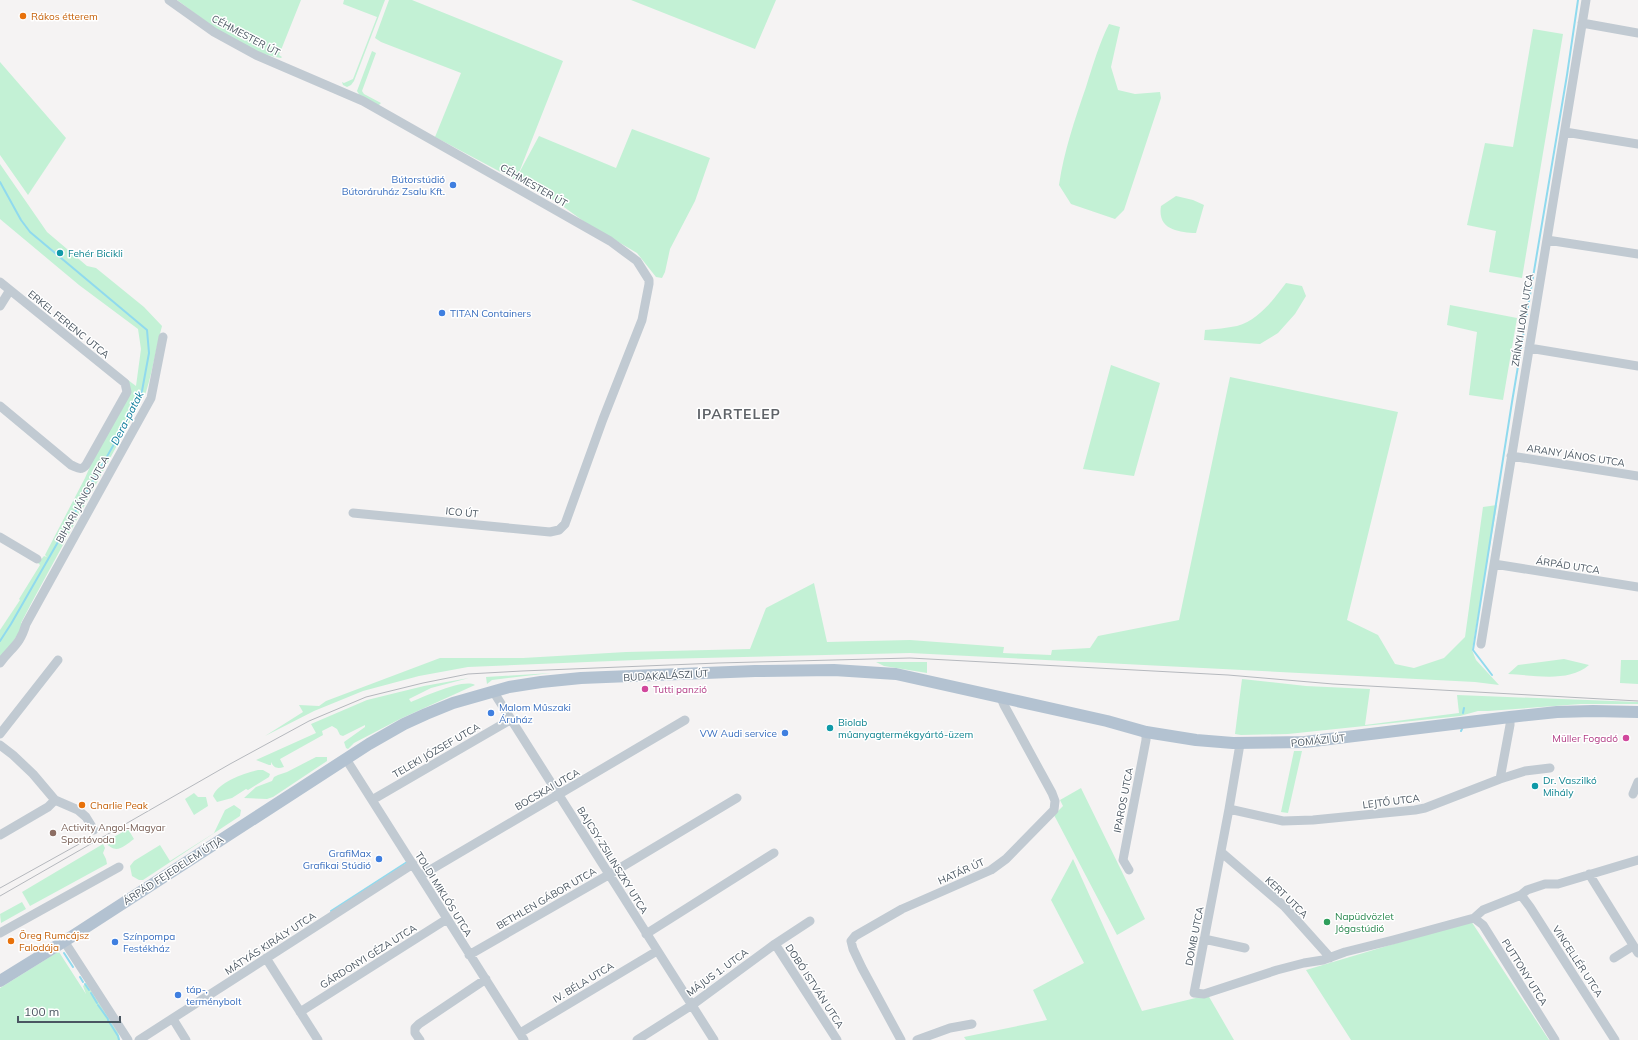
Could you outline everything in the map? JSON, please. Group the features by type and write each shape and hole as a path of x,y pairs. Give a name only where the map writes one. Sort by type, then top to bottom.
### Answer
{"main road":[{"name":"BUDAKALÁSZI ÚT","path":"346,759 404,724 453,703 493,691 541,682 581,678 834,670 896,674 1002,698"},
{"name":"POMÁZI ÚT","path":"1002,698 1107,721 1146,732 1196,740 1240,744 1305,742 1510,717 1593,711 1638,712"},
{"name":"ÁRPÁD FEJEDELEM ÚTJA","path":"0,981 346,759"}],"street":[{"name":"CÉHMESTER ÚT","path":"169,0 214,32 256,55 363,102 610,241 637,261 648,280 642,320 565,524"},
{"name":"ZRÍNYI ILONA UTCA","path":"1481,644 1586,0"},
{"path":"1582,23 1638,33"},
{"path":"1565,132 1638,144"},
{"path":"1547,240 1638,254"},
{"name":"ERKEL FERENC UTCA","path":"0,282 125,383 127,392 83,468 80,469 71,465 0,406"},
{"path":"0,306 10,290"},
{"name":"BIHARI JÁNOS UTCA","path":"0,663 23,636 26,624 151,398 164,337"},
{"path":"1529,348 1638,366"},
{"name":"ARANY JÁNOS UTCA","path":"1511,456 1638,476"},
{"name":"ICO ÚT","path":"353,513 550,532 558,530 565,524"},
{"path":"0,537 37,560"},
{"name":"ÁRPÁD UTCA","path":"1494,564 1638,587"},
{"path":"0,734 58,660"},
{"name":"BAJCSY-ZSILINSZKY UTCA","path":"493,691 714,1040"},
{"name":"HATÁR ÚT","path":"901,1040 852,949 852,940 855,936 902,909 991,870 1006,860 1054,810 1055,801 1052,793 1004,706 1002,698"},
{"path":"1500,779 1510,729 1510,717"},
{"name":"TELEKI JÓZSEF UTCA","path":"372,800 510,720"},
{"name":"BOCSKAI UTCA","path":"420,876 685,720"},
{"name":"IPAROS UTCA","path":"1129,870 1123,860 1146,740 1146,732"},
{"name":"DOMB UTCA","path":"1240,744 1194,993 1204,994 1304,962 1330,958"},
{"path":"0,745 33,774 55,800 78,810 86,817 94,830"},
{"name":"TOLDI MIKLÓS UTCA","path":"346,759 469,955 522,1036"},
{"name":"LEJTŐ UTCA","path":"1229,809 1283,821 1313,820 1415,810 1439,803 1500,779 1525,771 1550,768"},
{"path":"1633,794 1638,782"},
{"name":"BETHLEN GÁBOR UTCA","path":"469,955 610,874 737,798"},
{"path":"0,835 48,807 55,800"},
{"name":"KERT UTCA","path":"1221,852 1284,906 1330,958"},
{"path":"646,934 774,853"},
{"path":"1330,958 1345,952 1474,918 1483,910 1521,895 1527,890 1545,884 1558,884 1638,860"},
{"name":"MÁTYÁS KIRÁLY UTCA","path":"139,1040 413,864"},
{"path":"1,932 119,867"},
{"path":"1588,874 1636,950 1614,958"},
{"name":"VINCELLÉR UTCA","path":"1521,895 1615,1040"},
{"name":"PUTTONY UTCA","path":"1474,918 1483,925 1555,1040"},
{"name":"GÁRDONYI GÉZA UTCA","path":"300,1012 447,919"},
{"name":"MÁJUS 1. UTCA","path":"637,1040 692,1004 775,944 810,921"},
{"path":"1204,939 1245,948"},
{"path":"64,941 128,1040"},
{"name":"DOBÓ ISTVÁN UTCA","path":"775,944 837,1040"},
{"name":"IV. BÉLA UTCA","path":"522,1036 657,951"},
{"path":"266,958 318,1040"},
{"path":"420,1040 415,1033 415,1028 419,1024 486,979"},
{"path":"173,1019 186,1040"},
{"path":"917,1040 950,1028 972,1024"}],"green space":[{"path":"177,0 301,0 279,55 282,57 281,58 253,50 239,43 213,27"},
{"path":"344,0 385,0 354,81 347,87 343,85 342,82 344,83 353,79 377,17 343,4"},
{"path":"389,0 412,0 563,61 518,175 539,136 616,168 632,129 710,158 695,201 670,249 665,272 662,278 656,277 637,253 586,223 557,202 435,137 461,73 381,42 375,38"},
{"path":"631,0 776,0 755,49"},
{"path":"1109,24 1120,27 1111,67 1118,90 1135,94 1160,92 1161,98 1124,210 1115,219 1071,204 1059,185 1074,123 1096,55"},
{"path":"1533,29 1563,34 1522,278 1489,272 1496,231 1467,225 1485,143 1513,147"},
{"path":"372,51 376,53 362,91 364,94 381,103 379,105 360,96 357,91"},
{"path":"0,62 66,138 28,195 0,155"},
{"path":"0,164 47,232 87,266 96,268 144,307 162,326 146,392 21,623 24,625 0,661 0,630 20,600 19,599 40,565 38,563 44,556 47,557 45,555 85,478 128,380 136,386 141,349 138,329 79,285 0,219"},
{"path":"1176,196 1193,200 1204,205 1196,233 1176,230 1166,225 1162,220 1161,206"},
{"path":"1286,283 1302,286 1306,296 1295,314 1278,333 1260,344 1204,340 1205,330 1237,326 1252,319 1265,309"},
{"path":"1450,305 1517,318 1503,400 1469,395 1477,332 1447,325"},
{"path":"1111,365 1160,383 1134,476 1083,469"},
{"path":"1230,377 1398,412 1347,620 1378,635 1395,664 1414,668 1444,658 1465,637 1483,507 1497,505 1472,650 1476,660 1499,685 1475,682 910,653 661,659 468,667 419,676 363,691 314,711 265,736 303,712 299,705 319,706 326,701 440,658 523,658 626,652 750,649 766,608 814,583 827,642 910,640 1004,647 1003,653 1051,655 1052,650 1090,648 1098,636 1179,620"},
{"path":"1564,659 1589,665 1581,671 1561,676 1550,677 1508,674 1518,665"},
{"path":"1621,660 1638,660 1638,684 1620,683"},
{"path":"876,662 927,662 927,673 884,666"},
{"path":"551,673 492,680 487,684 486,677"},
{"path":"469,678 431,688 409,699 411,702 443,689 462,684 475,685 400,719 354,743 348,749 346,748 344,742 365,727 365,725 343,736 340,735 337,729 332,726 322,731 323,735 280,759 284,767 276,768 271,762 271,765 269,765 256,760 316,733 311,724 367,700 424,686"},
{"path":"1242,679 1306,686 1370,689 1365,725 1459,713 1457,695 1638,702 1638,704 1581,704 1478,711 1460,716 1288,734 1241,735 1235,734"},
{"path":"1294,751 1302,751 1288,813 1281,812"},
{"path":"316,757 327,757 327,761 273,797 267,799 244,798 256,787 272,781 274,777"},
{"path":"263,770 270,774 269,777 232,798 217,802 213,796 220,786 246,773"},
{"path":"1081,788 1145,919 1117,935 1054,815 1063,806 1060,800"},
{"path":"194,793 198,797 206,797 208,806 194,815 185,799"},
{"path":"234,805 241,810 240,816 143,880 139,880 132,876 130,866 134,861 160,845 170,861 214,833 225,810"},
{"path":"128,829 134,839 123,847 116,849 109,846 105,842"},
{"path":"103,844 105,848 103,853 107,864 30,906 22,892"},
{"path":"1073,859 1142,1011 1208,995 1234,1040 966,1040 964,1037 1047,1020 1033,990 1084,963 1051,900"},
{"path":"22,902 26,909 1,923 0,914"},
{"path":"1471,921 1549,1040 1351,1040 1306,970"},
{"path":"61,950 59,952 86,994 83,986 86,983 90,988 118,1032 120,1040 0,1040 0,988"}],"waterway":[{"path":"1492,675 1473,650 1578,0"},
{"name":"Dera-patak","path":"0,182 21,220 30,232 147,330 149,353 142,391 125,425 0,641"},
{"path":"1463,713 1464,708"},
{"path":"331,911 407,862"},
{"path":"64,953 73,967"},
{"path":"80,977 83,982"},
{"path":"85,984 89,990"},
{"path":"91,993 97,1003"},
{"path":"98,1005 108,1019"},
{"path":"108,1020 119,1040"}],"tram line":[{"path":"0,896 230,764 309,721 366,697 468,674 718,663 910,658 1228,675 1333,684 1638,701"},
{"path":"0,888 90,838"}],"place":[{"name":"Rákos étterem","path":"23,16"},
{"name":"Bútorstúdió Bútoráruház Zsalu Kft.","path":"453,185"},
{"name":"Fehér Bicikli","path":"60,253"},
{"name":"TITAN Containers","path":"442,313"},
{"name":"Tutti panzió","path":"645,689"},
{"name":"Malom Műszaki Áruház","path":"491,713"},
{"name":"Biolab műanyagtermékgyártó-üzem","path":"830,728"},
{"name":"VW Audi service","path":"785,733"},
{"name":"Müller Fogadó","path":"1626,738"},
{"name":"Dr. Vaszilkó Mihály","path":"1535,786"},
{"name":"Charlie Peak","path":"82,805"},
{"name":"Activity Angol-Magyar Sportóvoda","path":"53,833"},
{"name":"GrafiMax Grafikai Stúdió","path":"379,859"},
{"name":"Napüdvözlet Jógastúdió","path":"1327,922"},
{"name":"Öreg Rumcájsz Falodája","path":"11,941"},
{"name":"Színpompa Festékház","path":"115,942"},
{"name":"táp-, terménybolt","path":"178,995"}],"district":[{"name":"IPARTELEP","path":"739,414"}]}
